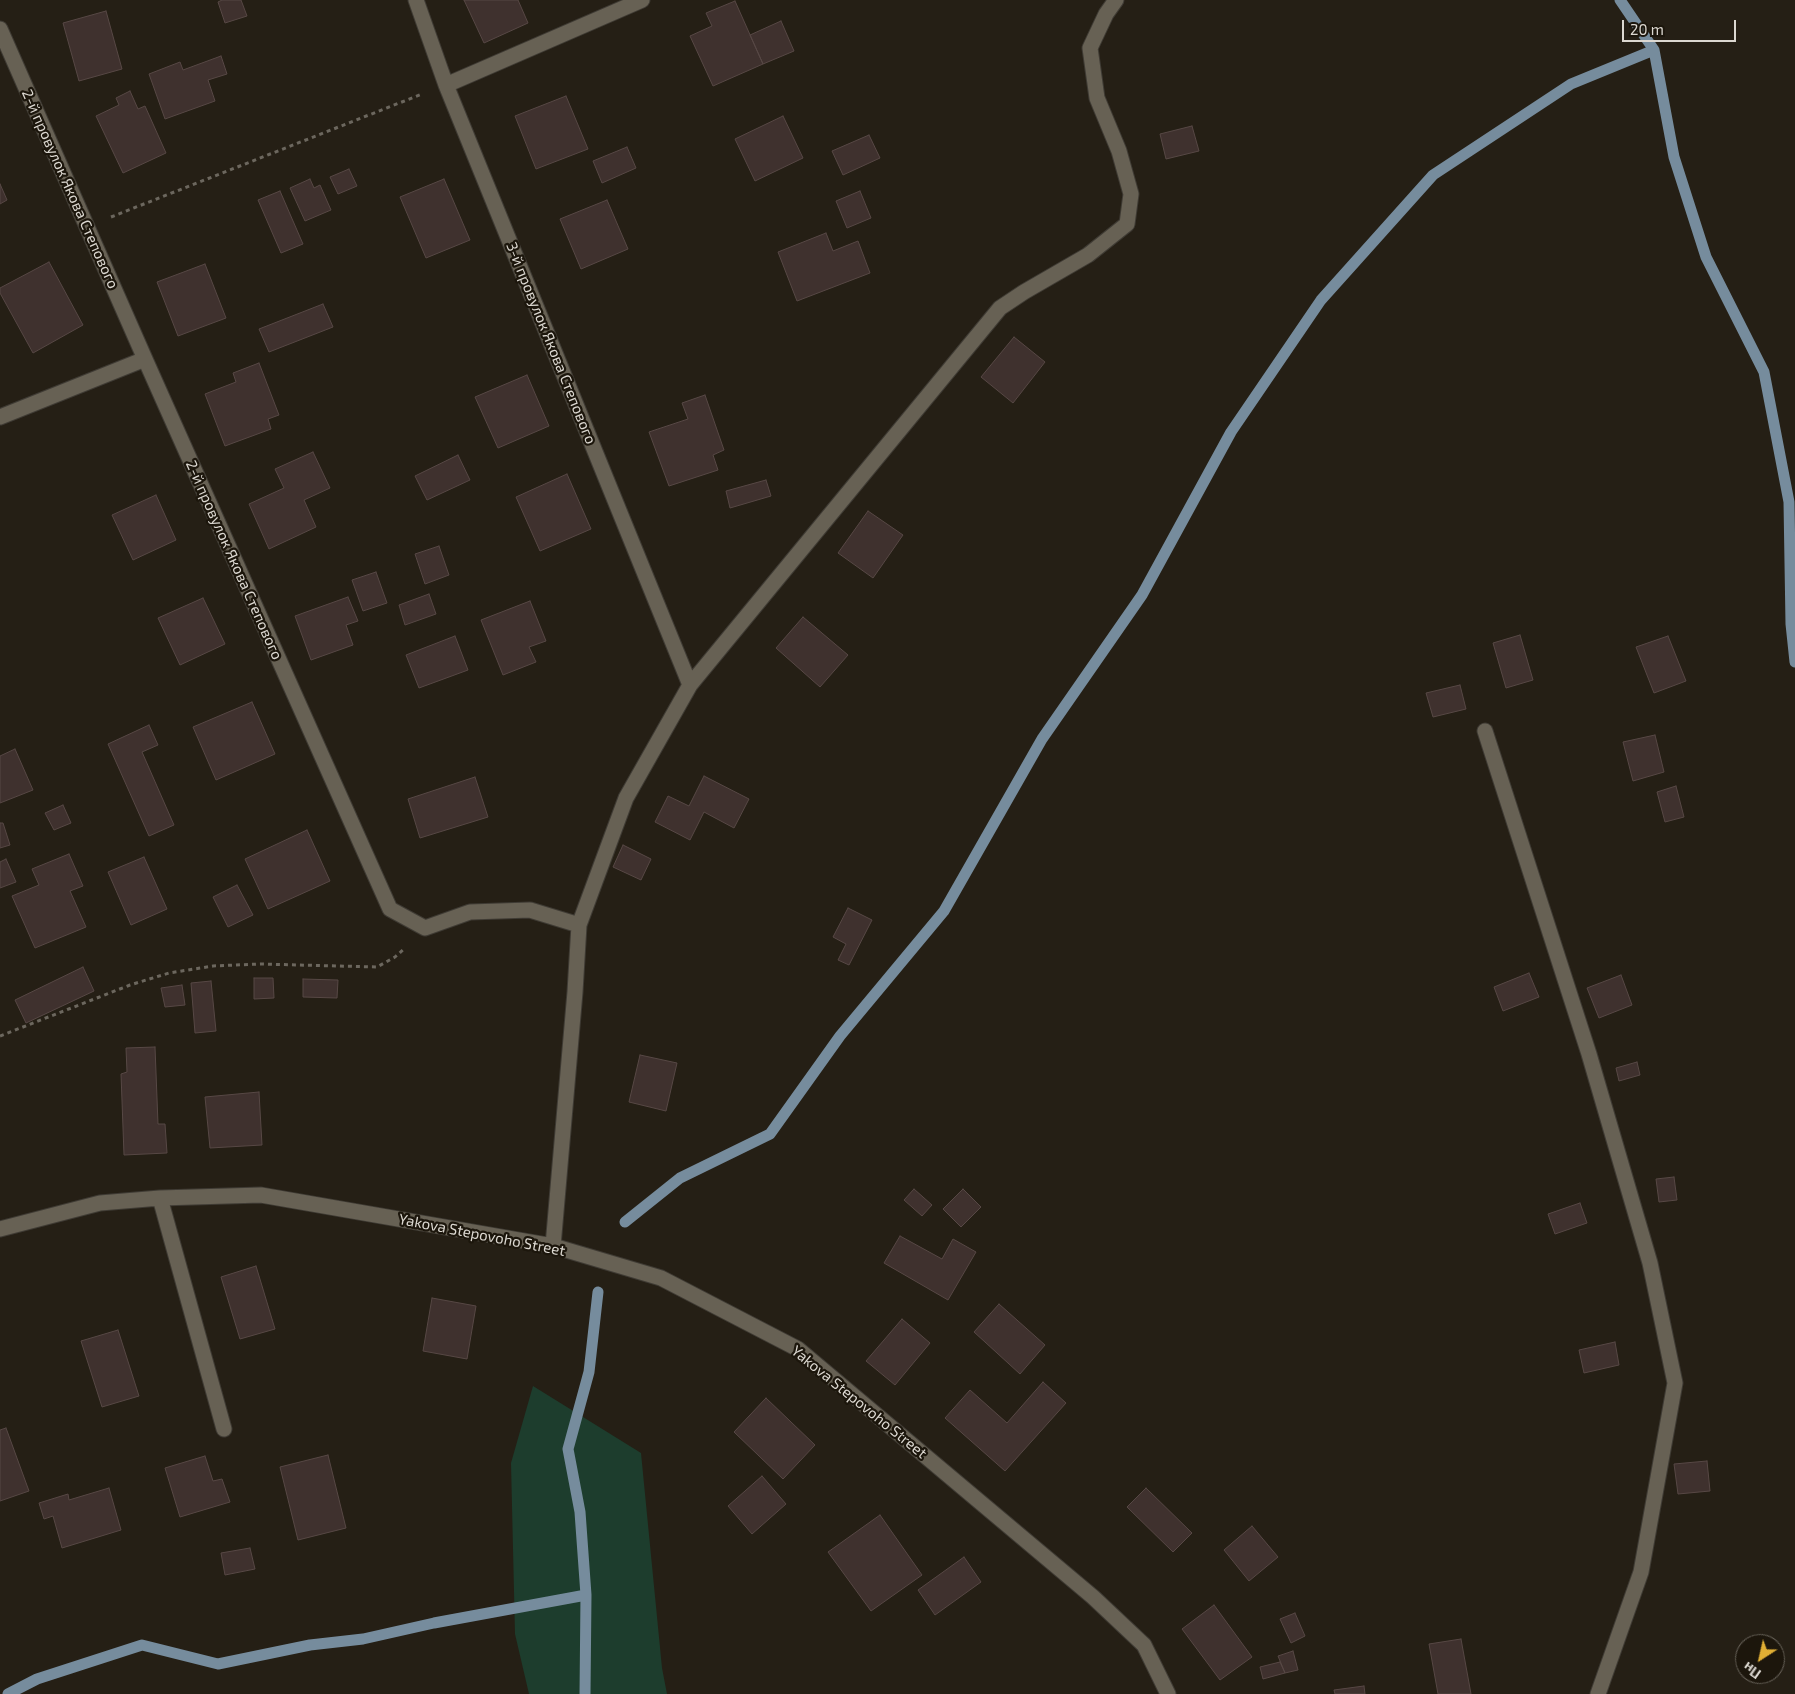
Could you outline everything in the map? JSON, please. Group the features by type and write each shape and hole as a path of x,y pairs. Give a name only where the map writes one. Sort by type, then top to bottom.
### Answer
{"street":[{"name":"3-й провулок Якова Степового","path":"416,0 446,85 690,685"},
{"path":"446,85 642,0"},
{"path":"553,1246 576,992 579,925 626,798 690,685 1000,308 1088,255 1127,224 1131,194 1119,151 1097,98 1090,48 1106,14 1116,0"},
{"name":"2-й провулок Якова Степового","path":"0,28 390,909 425,928"},
{"path":"0,417 145,359"},
{"path":"1484,731 1589,1054 1650,1263 1675,1383 1641,1572 1598,1694"},
{"path":"425,928 470,912 530,910 579,925"},
{"name":"Yakova Stepovoho Street","path":"0,1229 100,1203 160,1198 261,1196 553,1246 661,1278 798,1349 1093,1596 1144,1646 1168,1694"},
{"path":"160,1198 224,1429"}],"path":[{"path":"87,227 446,85"},
{"path":"0,1036 130,985 169,973 213,966 260,964 376,967 395,957 425,928"}],"green space":[{"path":"533,1386 641,1453 662,1668 667,1694 529,1694 515,1634 511,1463"}],"building":[{"path":"222,0 241,0 247,16 225,23 218,2"},
{"path":"464,0 518,0 528,23 484,43"},
{"path":"735,1 763,64 713,86 690,36 712,26 706,13"},
{"path":"106,11 122,69 79,81 63,23"},
{"path":"781,21 794,51 763,64 750,35"},
{"path":"221,56 227,74 208,80 215,101 165,119 149,74 180,62 183,70"},
{"path":"130,91 138,109 145,106 166,153 123,173 96,116 119,105 116,98"},
{"path":"566,96 588,149 536,169 515,116"},
{"path":"783,116 803,158 755,181 735,139"},
{"path":"1192,126 1199,151 1166,159 1160,134"},
{"path":"869,135 880,158 843,175 832,151"},
{"path":"627,147 636,168 602,183 593,161"},
{"path":"349,169 357,186 338,194 330,177"},
{"path":"310,179 314,188 320,185 331,210 305,221 290,188"},
{"path":"444,179 470,240 426,258 400,197"},
{"path":"0,184 7,200 0,204"},
{"path":"280,191 303,244 281,253 258,200"},
{"path":"860,191 871,218 847,228 836,201"},
{"path":"607,200 628,249 581,269 560,219"},
{"path":"826,233 833,251 858,241 870,273 797,301 778,252"},
{"path":"49,262 83,325 33,353 0,293 0,288"},
{"path":"205,264 226,318 178,336 157,282"},
{"path":"323,304 333,327 269,352 259,329"},
{"path":"1014,337 1045,362 1013,403 981,377"},
{"path":"259,363 279,415 268,419 271,429 225,446 205,394 236,382 233,373"},
{"path":"527,375 549,426 498,448 475,397"},
{"path":"705,395 724,450 713,455 718,470 669,486 649,432 688,419 682,403"},
{"path":"313,452 330,488 304,500 316,527 269,549 249,504 284,488 275,469"},
{"path":"458,455 470,480 427,500 415,476"},
{"path":"567,474 591,529 540,551 516,497"},
{"path":"766,480 771,496 730,508 726,491"},
{"path":"156,495 176,540 133,560 112,515"},
{"path":"868,511 903,535 873,578 838,553"},
{"path":"439,546 449,575 425,584 415,554"},
{"path":"376,572 387,603 363,611 352,580"},
{"path":"429,594 436,614 405,625 399,605"},
{"path":"348,597 358,621 346,625 353,645 311,660 295,616"},
{"path":"203,598 225,644 180,665 158,618"},
{"path":"530,601 546,641 529,647 536,662 503,675 481,620"},
{"path":"803,617 848,655 820,687 776,648"},
{"path":"1520,635 1533,680 1506,688 1493,643"},
{"path":"455,636 468,670 419,688 406,655"},
{"path":"1668,636 1686,681 1654,693 1636,647"},
{"path":"1460,685 1466,709 1433,717 1426,693"},
{"path":"252,702 275,754 216,780 193,727"},
{"path":"149,725 158,745 142,752 174,825 149,836 108,744"},
{"path":"1655,735 1664,772 1633,781 1623,742"},
{"path":"15,749 33,790 0,803 0,756"},
{"path":"704,776 749,799 734,828 704,812 690,840 655,822 668,796 689,806"},
{"path":"475,777 488,817 420,838 408,799"},
{"path":"1676,786 1684,817 1665,822 1657,792"},
{"path":"63,805 71,823 54,830 45,813"},
{"path":"0,823 3,823 10,845 0,848"},
{"path":"307,830 330,881 268,909 245,859"},
{"path":"623,845 651,859 641,880 613,867"},
{"path":"69,854 83,886 70,891 86,927 35,948 12,896 39,885 32,869"},
{"path":"144,857 167,909 131,925 108,872"},
{"path":"6,859 16,882 0,888 0,862"},
{"path":"237,885 253,915 228,927 213,897"},
{"path":"848,908 872,920 849,965 838,960 846,944 833,937"},
{"path":"83,967 94,991 26,1023 15,1000"},
{"path":"1529,973 1539,997 1503,1011 1494,987"},
{"path":"1621,975 1632,1005 1599,1018 1587,988"},
{"path":"254,978 273,978 274,998 254,999"},
{"path":"303,979 338,980 337,998 303,997"},
{"path":"211,981 216,1031 195,1033 191,983"},
{"path":"182,985 185,1005 165,1007 161,988"},
{"path":"155,1047 158,1124 165,1124 167,1153 124,1155 121,1074 127,1072 126,1048"},
{"path":"640,1055 677,1063 666,1111 629,1102"},
{"path":"1637,1062 1640,1075 1619,1081 1616,1068"},
{"path":"259,1092 262,1145 210,1148 205,1097"},
{"path":"1674,1177 1677,1200 1659,1202 1656,1179"},
{"path":"914,1189 932,1205 922,1216 904,1200"},
{"path":"963,1189 981,1207 961,1227 943,1209"},
{"path":"1580,1203 1587,1223 1555,1234 1548,1214"},
{"path":"900,1236 942,1259 953,1239 976,1252 948,1300 884,1263"},
{"path":"256,1266 275,1329 240,1339 221,1277"},
{"path":"432,1298 476,1306 467,1359 423,1351"},
{"path":"999,1304 1045,1345 1020,1374 974,1332"},
{"path":"902,1319 930,1343 895,1385 866,1361"},
{"path":"118,1330 139,1396 102,1407 81,1341"},
{"path":"1615,1342 1619,1365 1584,1373 1579,1350"},
{"path":"1043,1382 1066,1403 1005,1471 945,1418 970,1390 1007,1423"},
{"path":"766,1398 815,1445 783,1479 734,1432"},
{"path":"6,1428 29,1491 0,1501 0,1430"},
{"path":"328,1455 346,1528 298,1540 280,1467"},
{"path":"205,1456 213,1481 222,1479 230,1502 180,1517 165,1468"},
{"path":"1707,1461 1710,1491 1678,1494 1674,1464"},
{"path":"762,1476 786,1504 752,1534 728,1506"},
{"path":"109,1488 121,1530 62,1548 53,1516 44,1519 39,1503 68,1494 69,1500"},
{"path":"1146,1488 1192,1533 1173,1552 1127,1507"},
{"path":"880,1515 922,1575 871,1611 828,1552"},
{"path":"1252,1526 1278,1557 1249,1581 1224,1550"},
{"path":"250,1548 255,1569 225,1575 221,1553"},
{"path":"964,1557 981,1582 935,1615 918,1590"},
{"path":"1214,1605 1252,1657 1220,1680 1182,1629"},
{"path":"1295,1613 1305,1636 1291,1643 1280,1619"},
{"path":"1461,1639 1471,1694 1438,1694 1429,1644"},
{"path":"1293,1651 1298,1670 1285,1673 1278,1656"},
{"path":"1280,1662 1285,1673 1263,1679 1260,1667"},
{"path":"1364,1686 1365,1694 1335,1694 1334,1690"}],"waterway":[{"path":"1620,0 1654,50 1674,157 1706,257 1764,372 1789,502 1791,624 1795,662"},
{"path":"625,1222 680,1178 770,1134 840,1036 944,911 1042,739 1142,595 1231,432 1321,300 1433,175 1571,84 1654,50"},
{"path":"585,1694 586,1595 580,1512 568,1449 589,1372 598,1292"},
{"path":"8,1694 37,1679 142,1645 218,1664 310,1645 363,1639 434,1623 586,1595"}]}
